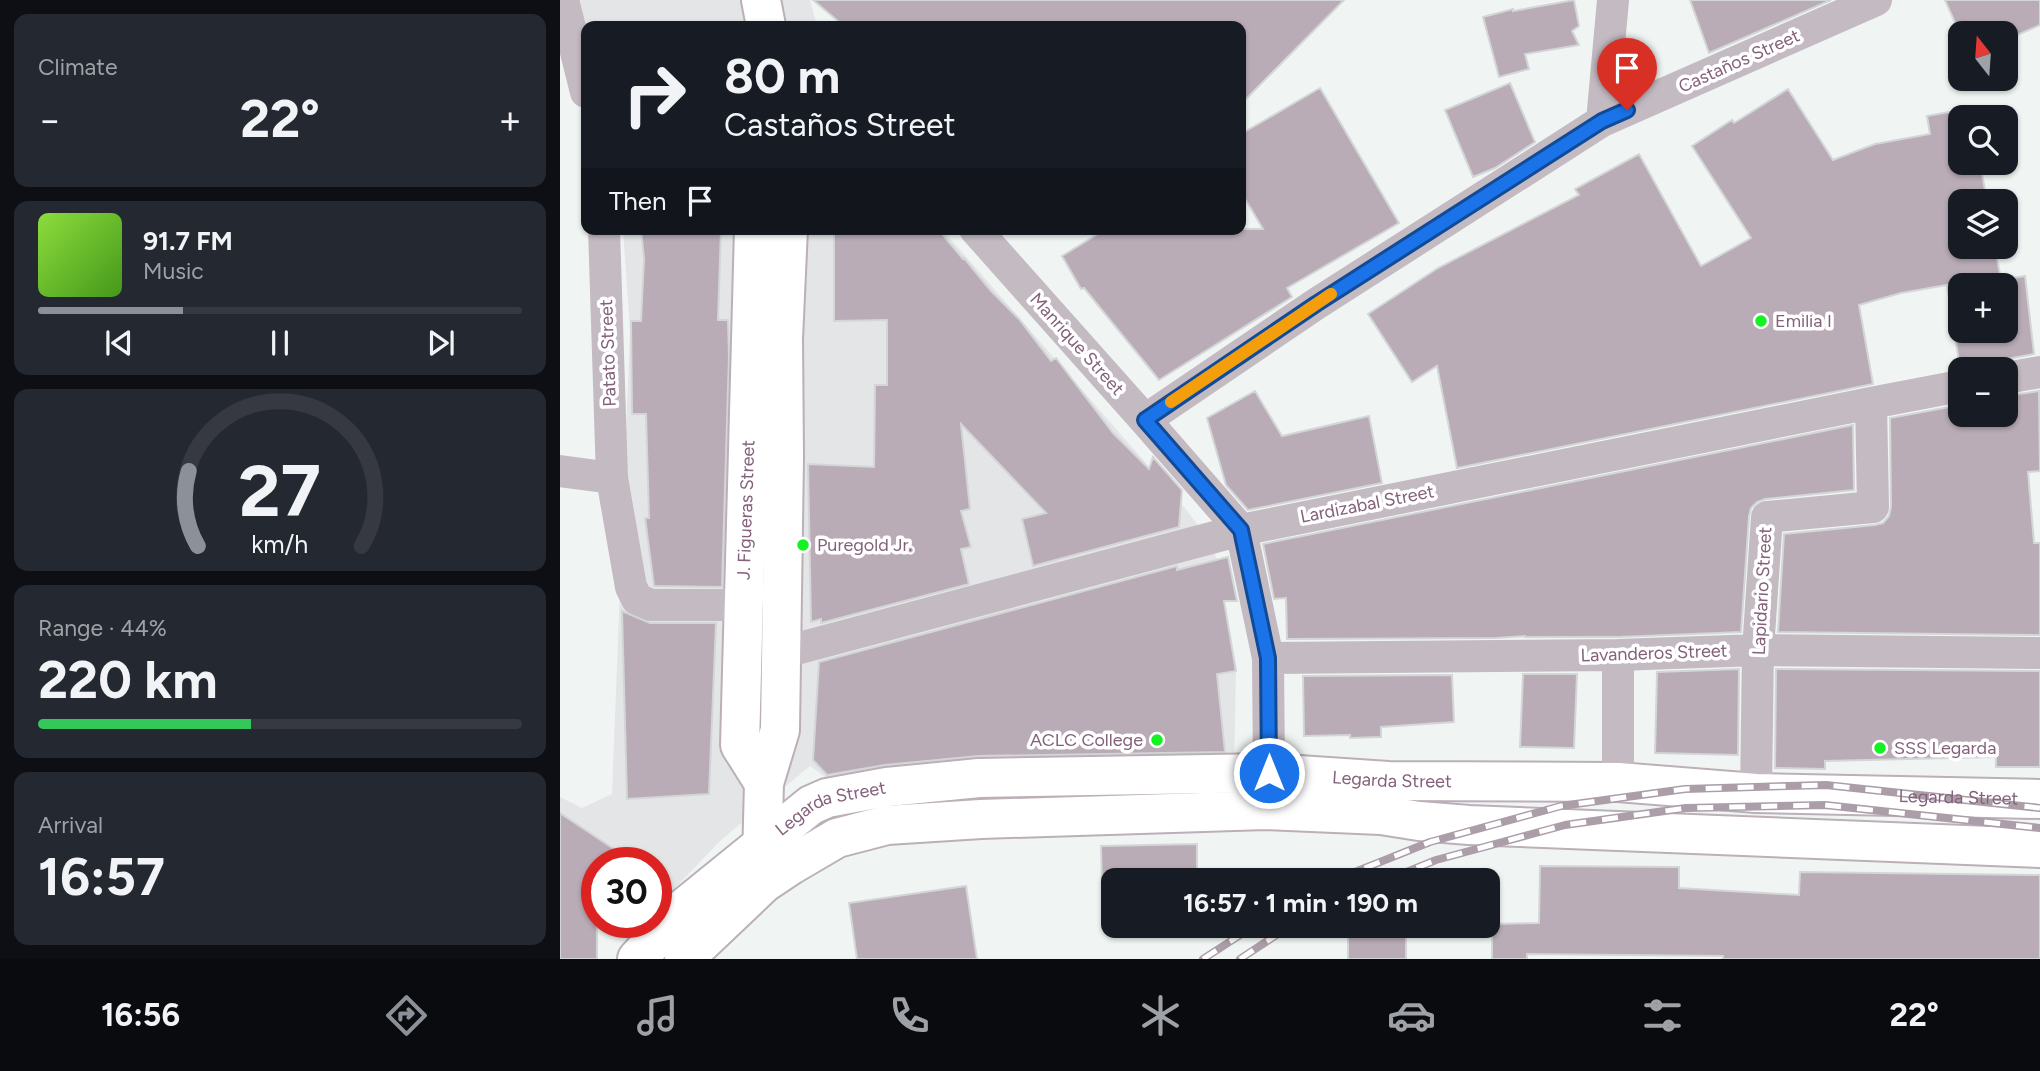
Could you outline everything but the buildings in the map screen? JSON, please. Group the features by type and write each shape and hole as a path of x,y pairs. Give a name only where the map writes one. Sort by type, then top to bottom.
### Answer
{"main road":[{"path":"761,0 765,21"},
{"name":"J. Figueras Street","path":"754,235 766,458 781,653 780,730 764,783 764,883"},
{"name":"J. Figueras Street","path":"764,783 740,744 743,605 783,339 788,235"},
{"name":"Legarda Street","path":"637,959 685,907 811,805 827,798 887,787 979,778 1267,792 1381,815 1469,825 2040,848"},
{"name":"Legarda Street","path":"684,959 764,883 801,858 837,838 887,825 981,819 1388,781 1618,782 1756,793 2040,799"}],"street":[{"path":"563,0 581,72"},
{"path":"1602,121 1614,0"},
{"name":"Castaños Street","path":"1145,420 1316,304 1602,121 1876,0"},
{"name":"Patato Street","path":"604,235 612,478 631,587 637,599 651,605 743,605"},
{"name":"Manrique Street","path":"980,235 1241,530 1268,658 1267,792"},
{"path":"2018,376 2040,372"},
{"name":"Lardizabal Street","path":"781,653 1241,530 1948,388"},
{"name":"Lapidario Street","path":"1756,793 1758,650 1767,517 1873,506 1871,402"},
{"path":"560,471 612,478"},
{"name":"Lavanderos Street","path":"1268,658 1618,655 1758,650 2040,653"},
{"path":"1618,655 1618,782"}],"shaded area":[{"path":"578,0 810,0 816,21 583,21"},
{"path":"623,235 947,235 1185,508 1210,541 1217,560 1236,671 1234,766 829,780 810,766 720,841 672,891 672,847 581,847 581,872 560,883 560,797 582,808 612,794 630,330"}],"railway":[{"path":"1365,868 1430,842 1561,806 1685,789 1826,785 2040,808"},
{"path":"1416,868 1436,860 1565,825 1686,808 1825,805 2040,828"},
{"path":"1203,959 1235,938"},
{"path":"1240,959 1272,938"}],"slow traffic":[{"path":"1171,402 1331,294"}],"place":[{"name":"Emilia I","path":"1761,321"},
{"name":"Puregold Jr.","path":"803,545"},
{"name":"ACLC College","path":"1157,740"},
{"name":"SSS Legarda","path":"1880,748"}],"route":[{"path":"1269,773 1268,658 1241,530 1145,420 1316,304 1602,121 1627,110"}]}
